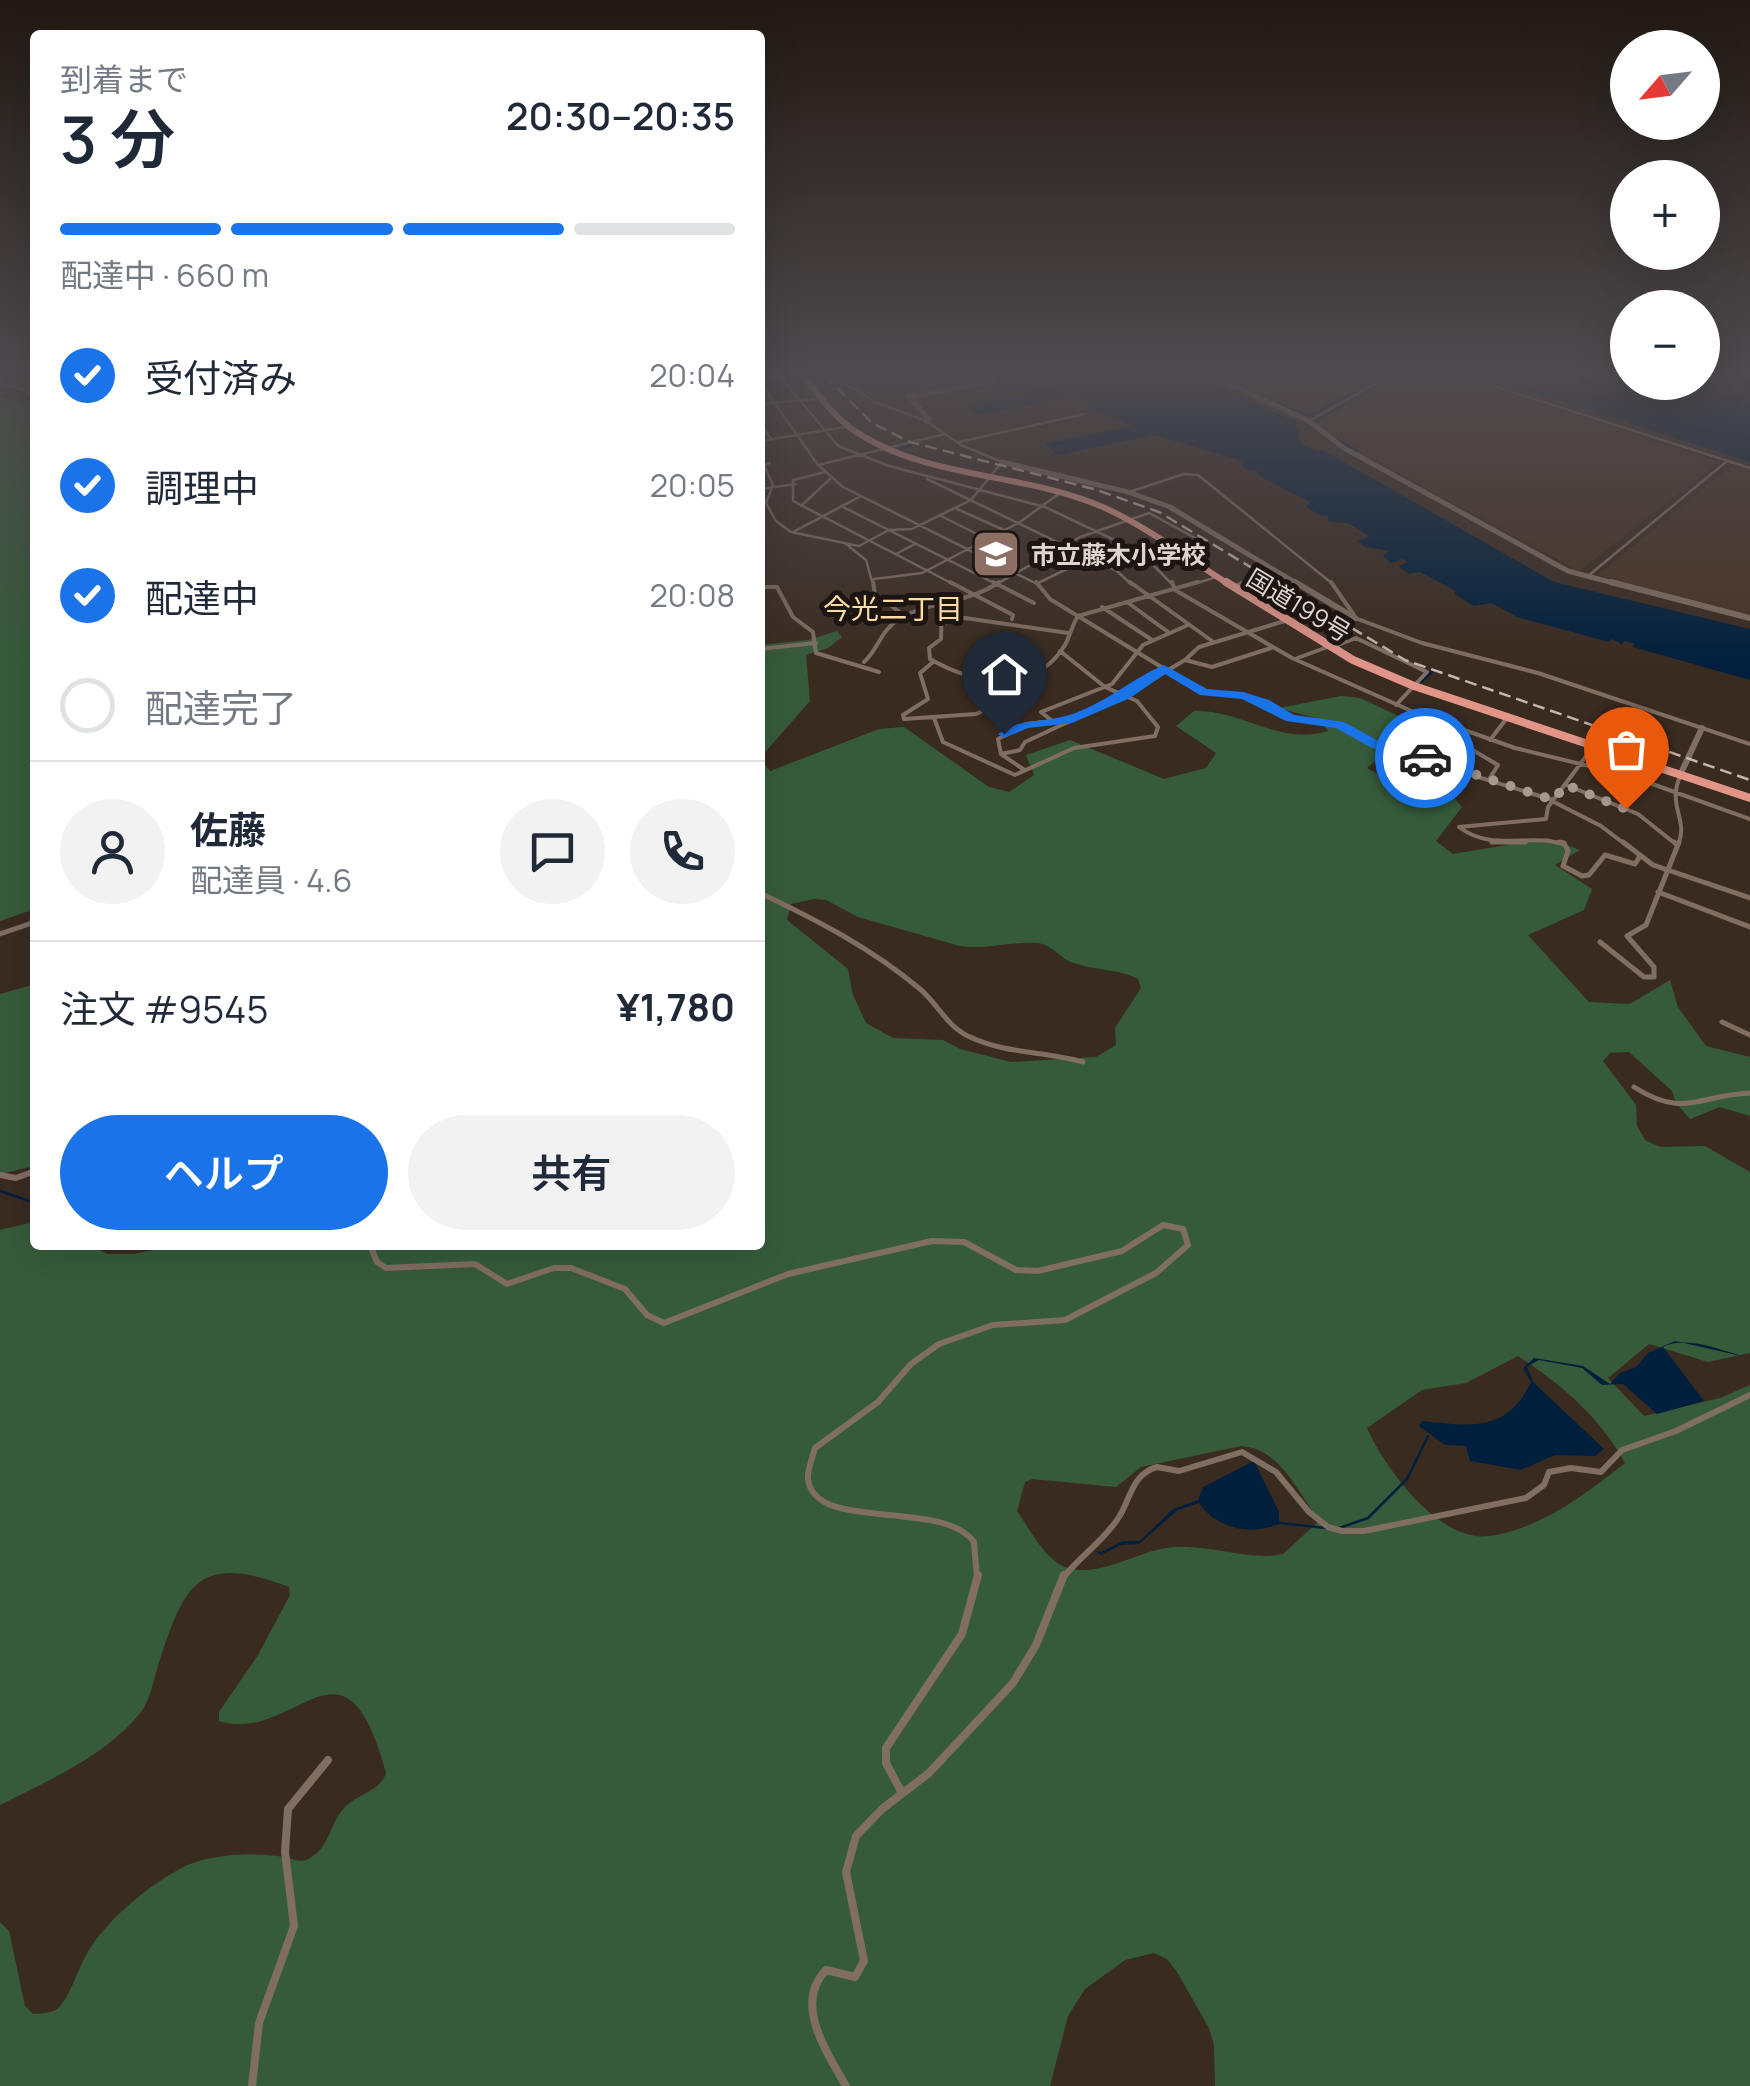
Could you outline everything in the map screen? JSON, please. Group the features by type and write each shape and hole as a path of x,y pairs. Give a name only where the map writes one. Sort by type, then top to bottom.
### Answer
{"highway":[{"name":"国道199号","path":"984,472 1061,492 1126,518 1331,646 1415,685 1750,796"},
{"name":"国道199号","path":"1218,576 1331,646"}],"street":[{"path":"766,472 773,485"},
{"path":"823,472 795,478 793,502 1013,615 1012,620"},
{"path":"825,472 861,496 1038,582 1050,599 1204,693 1243,695 1264,702 1290,719 1339,725 1390,750 1553,800 1667,870 1750,898"},
{"path":"1045,472 1128,492 1182,513 1354,618 1422,643 1538,673 1750,744"},
{"path":"1387,472 1551,563 1750,618"},
{"path":"1588,576 1713,472"},
{"path":"916,473 1045,507 1140,552 1171,580 1175,590 1242,634 1396,705 1490,740 1584,763 1750,818"},
{"path":"916,473 1109,567 1212,641"},
{"path":"773,485 766,503 776,522 792,532 859,546 889,530 919,525 970,500 983,490 990,474"},
{"path":"1128,492 1184,474 1198,475 1336,586 1354,618"},
{"path":"801,506 832,478"},
{"path":"765,487 796,484"},
{"path":"874,579 926,570 1020,522 1061,492"},
{"path":"792,532 861,496"},
{"path":"841,506 1034,602"},
{"path":"954,508 1004,530"},
{"path":"765,587 777,586 782,591 792,619 813,632 816,653 824,658 864,662 870,660 884,631 905,616 976,596 1014,572 1126,518 1149,513 1199,540 1166,543 1109,567 1067,570 1038,582"},
{"path":"939,515 987,539"},
{"path":"844,543 864,555 874,568 875,594 905,616"},
{"path":"895,554 916,544"},
{"path":"942,604 941,639 928,648 933,662 989,685 1018,682 1036,671 1060,651 1078,616 1218,576"},
{"path":"1236,586 1258,577 1335,624"},
{"path":"1126,602 1168,632"},
{"path":"1102,607 1152,640"},
{"path":"943,624 965,618 1068,633"},
{"path":"1309,632 1354,618"},
{"path":"1001,754 1020,750 1025,742 1067,720 1126,695 1185,660 1199,646 1287,620"},
{"path":"1050,720 1041,712 1065,706 1106,687 1123,676 1137,651 1188,625"},
{"path":"1295,659 1356,638 1428,672 1396,705"},
{"path":"765,648 816,644"},
{"path":"1185,660 1212,667 1272,648"},
{"path":"934,718 943,742 970,750 983,765 1015,775 1074,748 1152,740 1157,724 1137,700 1106,687 1060,651"},
{"path":"864,662 879,672"},
{"path":"933,662 920,673 926,701 902,717 908,720 976,714 1028,690 1036,671"},
{"path":"1490,740 1509,716"},
{"path":"1023,769 1001,754 997,745 1004,734 1026,724 1067,720"},
{"path":"1600,942 1644,977 1654,977 1654,967 1627,936 1646,924 1684,831 1673,792 1702,728"},
{"path":"1466,732 1457,739 1498,765 1490,778"},
{"path":"1595,744 1553,800 1546,819 1459,828 1474,838 1500,844 1564,843 1568,851 1564,866 1582,876 1589,876 1604,854 1635,864 1640,856"},
{"path":"1566,785 1638,814 1677,845"},
{"path":"1658,892 1750,927"},
{"path":"765,895 841,932 922,992 947,1021 967,1036 1010,1051 1051,1052 1083,1062"},
{"path":"0,934 30,924"},
{"path":"1722,1022 1750,1035"},
{"path":"1634,1087 1664,1107 1690,1105 1728,1092 1750,1093"},
{"path":"0,1175 16,1178 30,1173"},
{"path":"372,1250 377,1262 386,1268 476,1264 507,1284 554,1268 571,1268 625,1289 647,1316 664,1322 788,1274 932,1241 974,1245 1023,1272 1122,1250 1164,1225 1182,1229 1188,1245 1173,1262 1065,1320 976,1329 921,1354 878,1402 814,1448 808,1476 811,1490 822,1502 847,1511 946,1522 963,1528 976,1546 978,1576 966,1630 942,1672 886,1748 886,1764 902,1793"},
{"path":"846,2086 822,2042 813,2014 812,1990 817,1976 826,1970 846,1977 859,1974 864,1961 849,1898 849,1852 856,1836 929,1773 1013,1683 1036,1646 1064,1575 1102,1541 1146,1470 1179,1471 1242,1452 1276,1472 1309,1512 1328,1527 1364,1531 1526,1498 1544,1485 1549,1472 1570,1468 1601,1472 1622,1450 1676,1431 1750,1395"},
{"path":"252,2086 260,2023 294,1926 285,1852 288,1809 328,1760"}],"shaded area":[{"path":"1397,472 1706,472 1579,571"},
{"path":"1723,472 1750,472 1750,615 1600,573"}],"green space":[{"path":"0,472 30,472 30,911 0,921"},
{"path":"837,631 842,637 828,648 806,655 810,701 765,752 765,644 808,640"},
{"path":"1341,696 1360,698 1433,732 1421,750 1382,755 1367,768 1405,788 1445,787 1462,807 1436,841 1453,854 1548,838 1580,850 1555,865 1592,889 1584,910 1528,935 1589,1002 1630,1004 1670,980 1678,1007 1706,1046 1750,1057 1750,1116 1720,1107 1690,1119 1676,1103 1672,1091 1629,1052 1610,1053 1603,1061 1636,1105 1637,1126 1646,1141 1661,1147 1705,1146 1750,1172 1750,1353 1708,1362 1649,1344 1608,1378 1644,1416 1720,1398 1750,1385 1750,2086 1215,2086 1214,2045 1209,2028 1177,1972 1167,1959 1154,1953 1125,1960 1085,1989 1068,2016 1050,2086 0,2086 0,1922 9,1931 25,2006 33,2014 52,2012 65,1999 97,1938 155,1884 190,1864 214,1858 253,1854 308,1859 324,1845 346,1806 374,1788 386,1773 370,1727 353,1702 335,1694 247,1724 219,1721 219,1712 258,1655 290,1595 289,1587 233,1573 214,1575 186,1596 147,1702 127,1728 76,1766 0,1805 0,1230 30,1223 30,1250 99,1250 108,1254 154,1250 765,1250 765,765 770,771 879,729 904,727 989,787 1009,792 1034,775 1026,755 1070,740 1164,779 1206,768 1216,753 1176,726 1194,711 1212,712 1293,734 1328,731 1319,719 1279,708","holes":["826,900 858,917 960,946 1042,944 1071,962 1138,979 1141,988 1115,1028 1116,1045 1096,1057 1011,1062 960,1049 943,1040 893,1038 866,1023 853,995 848,969 787,920 791,904","1518,1356 1579,1403 1625,1463 1544,1518 1508,1532 1470,1535 1451,1528 1416,1499 1386,1462 1367,1428 1422,1390 1466,1383","1241,1446 1254,1448 1276,1462 1316,1516 1317,1523 1283,1554 1256,1556 1166,1548 1105,1567 1080,1570 1052,1559 1017,1511 1025,1482 1032,1479 1116,1487 1141,1467"]},
{"path":"30,985 30,1167 0,1174 0,994"}],"water":[{"path":"1256,472 1362,472 1554,582 1750,629 1750,680 1633,647 1634,643 1622,644 1611,639 1609,642 1517,617 1491,603 1474,606 1454,594 1456,591 1420,572 1409,574 1398,566 1408,562 1402,559 1391,563 1383,556 1389,551 1365,547 1358,541 1369,536 1348,523 1329,522 1327,515 1321,516 1306,507 1310,502"},
{"path":"1675,1341 1682,1343 1663,1347 1704,1401 1657,1414 1623,1384 1602,1385 1582,1368 1539,1360 1527,1367 1533,1382 1604,1449 1595,1456 1555,1455 1521,1470 1470,1461 1466,1446 1445,1445 1419,1426 1422,1421 1471,1424 1499,1418 1521,1399 1531,1382 1523,1368 1534,1358 1583,1366 1610,1384 1620,1373 1636,1367 1648,1353"},
{"path":"1682,1343 1706,1345 1750,1358"},
{"path":"1254,1461 1279,1512 1279,1524 1235,1528 1215,1519 1199,1503 1178,1510 1139,1544 1121,1545 1101,1555 1095,1551 1123,1541 1140,1541 1173,1509 1198,1500 1203,1487"}],"waterway":[{"path":"1421,682 1432,672"},
{"path":"0,1191 30,1201"},
{"path":"1339,1528 1368,1518 1407,1479 1428,1436"},
{"path":"1280,1523 1326,1528"}],"railway":[{"path":"1029,472 1094,489 1159,512 1405,660 1750,780"}],"way so far":[{"path":"1425,758 1553,800 1566,785 1626,809"}],"place":[{"name":"市立藤木小学校","path":"996,554"}],"district":[{"name":"今光二丁目","path":"893,608"}],"route":[{"path":"1004,734 1026,724 1067,720 1126,695 1164,669 1204,693 1243,695 1264,702 1290,719 1339,725 1377,746 1425,758"}]}
